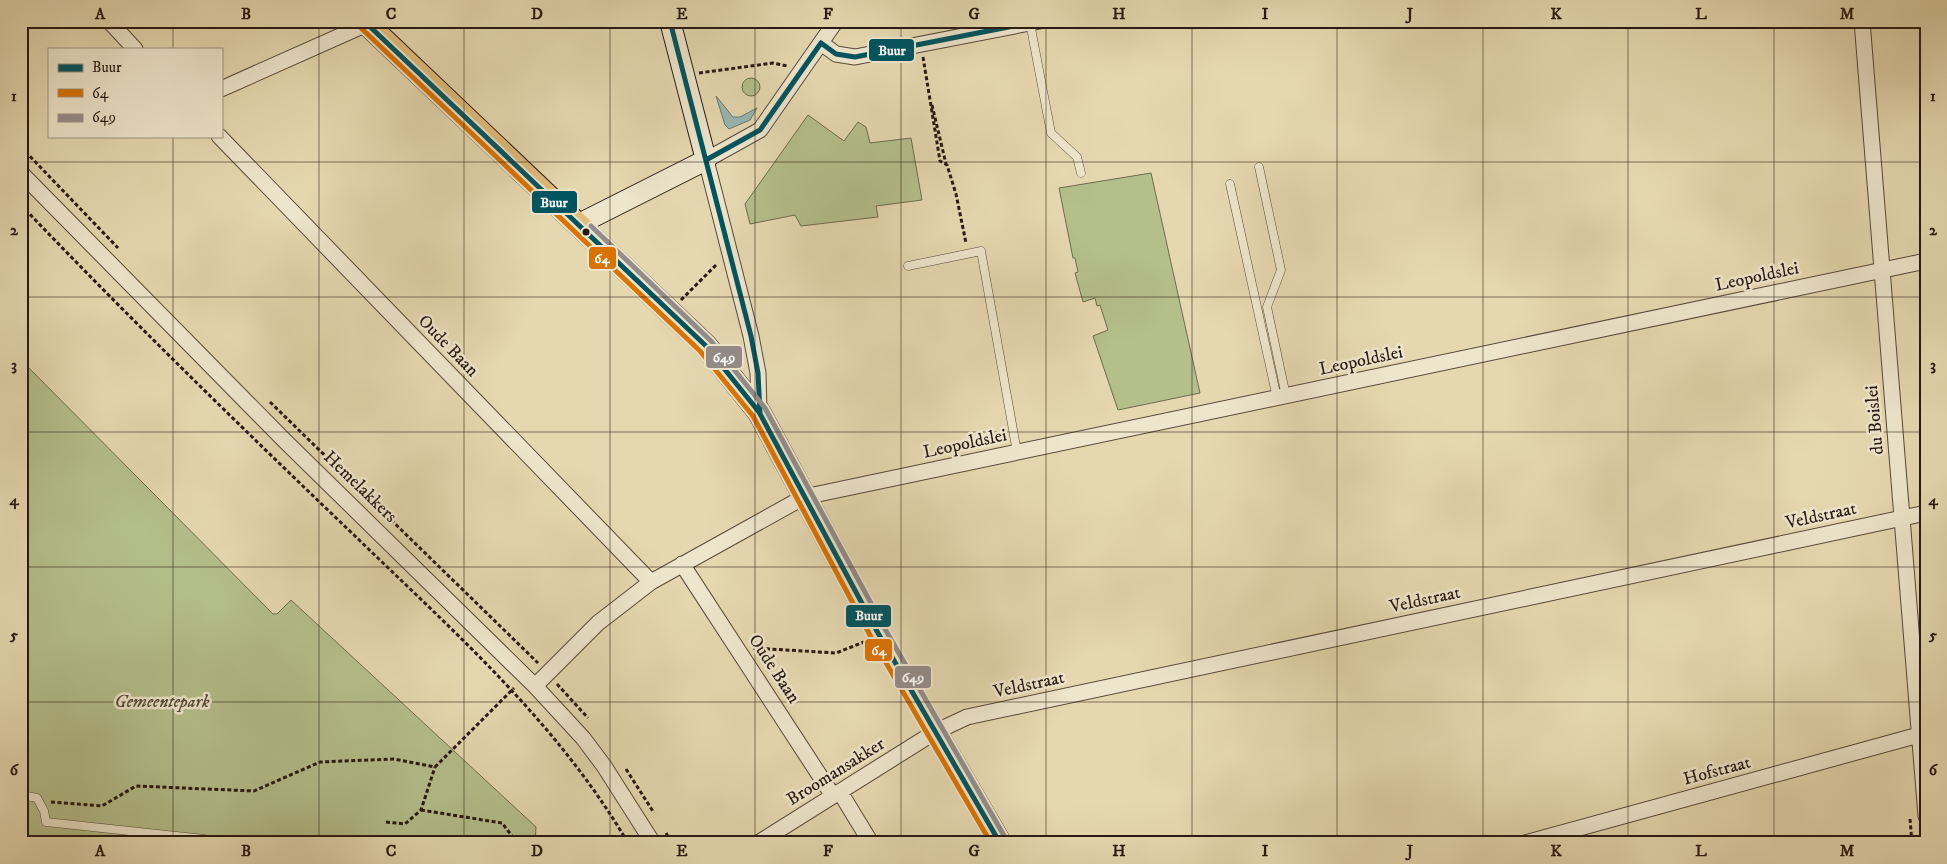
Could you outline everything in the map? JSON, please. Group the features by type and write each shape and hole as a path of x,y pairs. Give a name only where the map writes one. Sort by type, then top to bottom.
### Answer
{"main road":[{"path":"366,23 706,346 760,412 878,633 1000,843"}],"street":[{"path":"109,21 134,48"},
{"path":"670,21 751,336 758,374 760,412"},
{"path":"579,224 706,160 760,130 836,21"},
{"name":"du Boislei","path":"1862,21 1881,271 1922,735 1926,816"},
{"path":"821,43 836,54 855,57 1035,22"},
{"path":"222,89 366,23"},
{"name":"Oude Baan","path":"221,138 651,582"},
{"name":"Hemelakkers","path":"21,173 284,440 535,686 583,738 604,766 654,843"},
{"name":"Leopoldslei","path":"804,497 1926,261"},
{"path":"535,686 598,623 651,582 804,497"},
{"name":"Veldstraat","path":"935,732 967,717 1926,513"},
{"name":"Oude Baan","path":"682,564 872,843"},
{"name":"Broomansakker","path":"758,843 935,732"},
{"name":"Hofstraat","path":"1525,843 1922,735"}],"lane":[{"path":"1035,22 1051,133 1078,157 1081,173"},
{"path":"1259,166 1281,270 1267,307 1281,397"},
{"path":"1230,184 1281,397"},
{"path":"908,266 981,251 1017,452"},
{"path":"21,795 37,798 46,822 204,839 210,843"}],"path":[{"path":"920,45 940,161 947,165 956,194 969,253"},
{"path":"684,76 773,63 803,69"},
{"path":"21,205 180,366 512,689 575,764 610,813 628,843"},
{"path":"669,311 729,253"},
{"path":"740,650 757,647 836,653 859,646 878,633"},
{"path":"386,822 405,824 421,810 435,767 512,689"},
{"path":"40,804 50,802 102,806 136,786 254,792 320,762 394,759 435,767"},
{"path":"421,810 502,823 512,836 511,843"}],"green space":[{"path":"747,78 755,78 760,83 758,94 747,96 742,91 742,83"},
{"path":"808,115 844,141 858,122 866,127 870,143 911,138 922,200 876,206 878,217 801,226 795,215 750,224 745,204"},
{"path":"1151,173 1200,393 1118,410 1093,336 1108,330 1100,305 1097,306 1095,298 1083,302 1075,273 1078,272 1075,258 1073,258 1059,188"},
{"name":"Gemeentepark","path":"26,365 273,614 277,614 291,600 536,827 535,843 21,843 21,370"}],"water":[{"path":"716,96 733,117 740,117 757,108 750,120 729,129 725,125"}],"transit line":[{"name":"Buur","path":"364,21 706,346 759,412 878,633 1000,843"},
{"name":"Buur","path":"670,21 751,336 758,373 760,413"},
{"name":"Buur","path":"821,43 836,54 855,57 1039,21"},
{"name":"64","path":"359,26 700,351 753,416 871,637 991,843"},
{"name":"Buur","path":"706,160 760,130 821,43"},
{"name":"649","path":"591,226 711,341 765,408 885,629 1006,839"}]}
